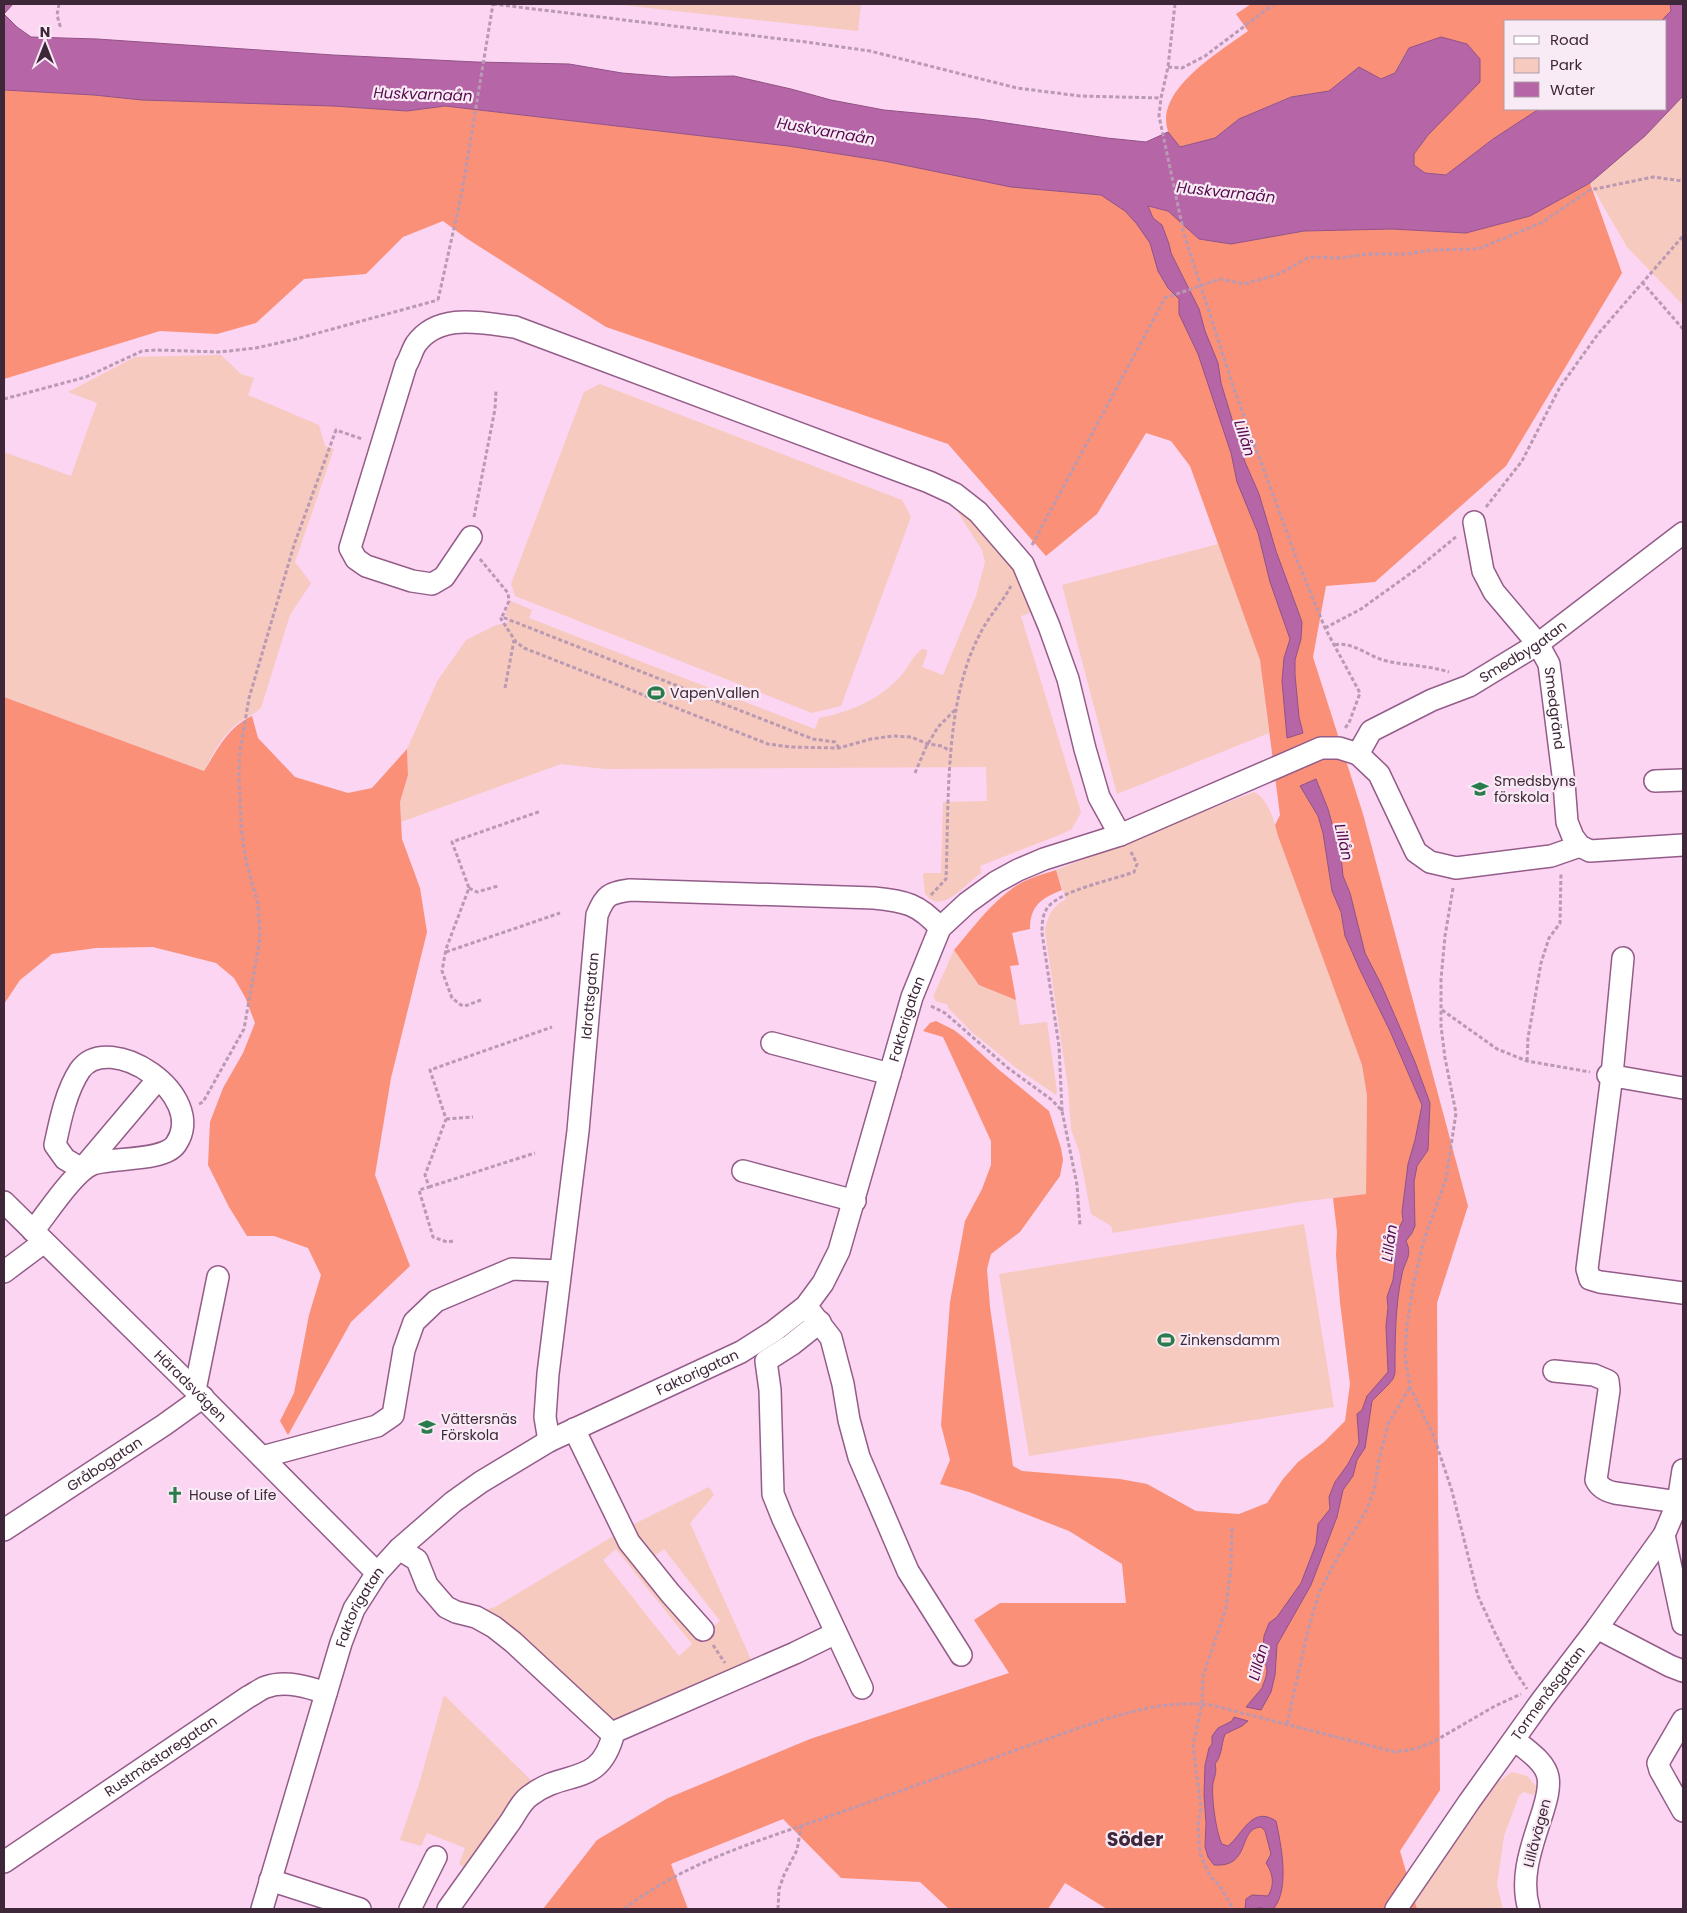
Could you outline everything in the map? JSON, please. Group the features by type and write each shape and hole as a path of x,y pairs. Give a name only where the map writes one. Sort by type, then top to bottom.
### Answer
{"street":[{"path":"471,537 444,577 432,584 412,581 366,566 356,559 350,548 352,536 382,446 406,365 416,344 428,332 444,324 466,321 515,327 929,482 955,494 978,512 1023,564 1049,626 1068,679 1099,797 1120,835 1321,748 1348,751 1379,774 1416,852 1430,862 1456,868 1551,856 1580,846 1590,851 1683,845"},
{"name":"Smedgränd","path":"1474,522 1483,571 1494,592 1538,644 1548,664 1564,783 1567,822 1573,837 1580,846"},
{"name":"Smedbygatan","path":"1348,751 1371,730 1432,700 1469,686 1538,644 1683,533"},
{"path":"1655,781 1683,780"},
{"name":"Faktorigatan","path":"262,1909 341,1643 354,1609 377,1573 399,1549 453,1502 480,1482 549,1440 740,1352 774,1331 806,1306 823,1283 839,1251 912,997 940,928 967,903 996,882 1018,870 1044,859 1120,835"},
{"name":"Idrottsgatan","path":"549,1440 546,1417 548,1374 578,1131 597,915 603,901 612,892 630,890 901,900 919,908 931,917 940,928"},
{"path":"1623,958 1588,1270 1590,1278 1600,1282 1683,1293"},
{"path":"772,1043 890,1074"},
{"path":"108,1057 135,1063 158,1079 175,1095 183,1112 182,1128 178,1141 173,1148 162,1153 94,1163 82,1169 65,1159 55,1145 66,1100 80,1070 92,1059 108,1057"},
{"path":"1610,1075 1683,1088"},
{"path":"4,1272 39,1236 82,1169 158,1079"},
{"path":"743,1171 855,1200"},
{"name":"Häradsvägen","path":"4,1202 199,1393 332,1530 377,1573"},
{"path":"262,1457 377,1426 393,1415 404,1350 414,1322 436,1301 512,1270 560,1271"},
{"path":"199,1393 218,1277"},
{"path":"806,1306 831,1338 859,1457 908,1571 961,1656"},
{"path":"820,1322 792,1346 766,1360 770,1390 773,1494 862,1688"},
{"path":"1554,1371 1594,1375 1608,1381 1609,1390 1596,1480 1598,1485 1606,1491 1615,1493 1678,1502"},
{"name":"Gråbogatan","path":"4,1530 164,1425 199,1393"},
{"path":"574,1429 630,1542 703,1630"},
{"name":"Tormenåsgatan","path":"1396,1909 1542,1700 1598,1628 1664,1535 1678,1502 1683,1470"},
{"path":"1664,1535 1683,1624"},
{"path":"399,1549 417,1560 427,1585 446,1607 456,1612 476,1617 494,1627 610,1732 614,1732 795,1653 836,1633"},
{"path":"1598,1628 1683,1671"},
{"name":"Rustmästaregatan","path":"4,1862 248,1697 267,1687 286,1684 305,1686 326,1693"},
{"path":"1683,1720 1658,1762 1660,1770 1683,1811"},
{"path":"448,1909 529,1795 596,1768 606,1754 614,1732"},
{"name":"Lillåvägen","path":"1515,1740 1539,1761 1548,1776 1547,1795 1526,1868 1525,1896 1528,1909"},
{"path":"410,1909 436,1857"},
{"path":"270,1880 360,1909"}],"path":[{"path":"59,4 57,15 61,29"},
{"path":"4,399 86,377 142,351 219,352 256,348 438,300 467,166 493,4 870,51 1017,88 1080,96 1160,98"},
{"path":"1174,4 1168,67 1160,98 1159,116 1184,234 1233,386 1296,558 1325,628 1360,693 1349,722 1341,734 1348,751"},
{"path":"1168,67 1182,68 1205,56 1274,4"},
{"path":"919,908 946,879 951,751 961,687 979,634 1009,590 1165,298 1220,279 1244,284 1279,274 1308,257 1341,258 1367,254 1406,254 1432,250 1478,249 1541,223 1590,190 1653,177 1683,181"},
{"path":"1325,628 1361,609 1418,568 1474,522 1522,461 1560,387 1598,334 1683,236"},
{"path":"1642,282 1683,329"},
{"path":"496,391 495,409 471,537 473,548 508,593 509,601 501,619 514,639 524,648 768,744 790,747 839,748 871,739 893,736 912,737 928,744 942,746 951,751"},
{"path":"183,1112 203,1102 244,1029 254,982 260,938 258,904 246,861 241,827 240,751 249,698 294,545 336,430 382,446"},
{"path":"502,617 800,734 814,739 835,742 839,748"},
{"path":"505,688 514,639"},
{"path":"1335,645 1343,643 1382,660 1404,665 1432,666 1452,673 1469,686"},
{"path":"915,773 938,726 957,708"},
{"path":"481,1000 465,1006 461,1005 452,998 442,971 446,952 469,888 452,842 541,811"},
{"path":"1080,1226 1077,1186 1062,1111 1059,1046 1042,933 1042,921 1046,910 1056,899 1134,872 1137,864 1120,835"},
{"path":"1527,1061 1528,1038 1541,962 1548,938 1560,923 1561,870 1555,871"},
{"path":"624,1909 646,1892 678,1874 758,1841 1081,1727 1135,1710 1162,1704 1202,1704 1249,1713 1395,1752 1415,1750 1433,1742 1495,1706 1528,1691 1500,1643 1478,1596 1465,1538 1449,1482 1434,1437 1410,1387 1405,1356 1407,1325 1414,1280 1424,1240 1446,1180 1456,1114 1445,1058 1440,979 1454,882"},
{"path":"469,888 477,892 498,886"},
{"path":"446,952 560,913"},
{"path":"912,997 945,1013 980,1044 1052,1100 1062,1111"},
{"path":"1441,1010 1497,1049 1527,1061 1610,1075"},
{"path":"429,1188 425,1175 446,1118 430,1070 552,1028"},
{"path":"446,1118 473,1116"},
{"path":"453,1241 447,1242 433,1237 418,1190 536,1153"},
{"path":"1287,1724 1308,1630 1320,1593 1336,1560 1366,1511 1374,1491 1388,1424 1410,1387"},
{"path":"1232,1528 1232,1567 1226,1608 1203,1676 1202,1704 1193,1745 1201,1808 1198,1824 1200,1854 1210,1876 1220,1886 1233,1909"},
{"path":"703,1630 736,1678"},
{"path":"778,1909 780,1889 784,1875 797,1850 801,1826"}],"green space":[{"path":"613,4 861,4 858,31"},
{"path":"1683,96 1683,305 1627,247 1590,183"},
{"path":"221,355 241,374 254,378 248,395 319,425 325,446 334,449 295,562 311,583 290,615 261,708 227,733 204,771 4,697 4,452 71,476 97,403 68,392 135,357"},
{"path":"600,384 902,500 911,517 841,706 812,713 515,596 511,584 584,392"},
{"path":"946,494 1006,553 1036,611 1021,616 1081,812 1072,829 980,866 981,873 959,892 940,902 933,900 925,894 923,875 924,873 941,873 943,802 987,801 986,767 605,769 561,764 401,822 400,802 408,775 407,749 438,680 466,640 496,625 507,623 509,617 505,615 511,601 532,610 529,618 815,729 819,718 863,704 883,692 901,676 922,649 927,650 927,654 922,667 943,675 976,596 985,562 982,550"},
{"path":"1218,544 1260,660 1269,733 1117,794 1062,585"},
{"path":"1254,792 1267,805 1273,818 1362,1065 1367,1096 1366,1194 1300,1202 1113,1233 1111,1226 1091,1214 1079,1151 1071,1129 1068,1087 1045,932 1051,912 1066,899 1056,870"},
{"path":"954,950 979,985 1016,1000 1020,1025 1047,1022 1056,1095 1015,1067 973,1033 949,1009 947,1004 937,1002 933,997"},
{"name":"Zinkensdamm","path":"1304,1224 1334,1407 1029,1456 999,1274"},
{"path":"709,1487 714,1495 690,1523 753,1664 621,1723 608,1722 478,1612 495,1607 630,1526","holes":["616,1549 692,1644 679,1656 603,1560","664,1549 720,1621 709,1630 652,1558"]},
{"path":"444,1695 538,1787 469,1871 459,1864 465,1848 427,1833 421,1846 400,1840 420,1781"},
{"path":"1512,1772 1527,1776 1536,1786 1534,1795 1523,1792 1519,1796 1504,1836 1497,1885 1503,1909 1408,1909 1498,1782"}],"shaded area":[{"path":"1251,4 1670,4 1671,11 1662,20 1504,20 1504,110 1537,110 1493,139 1446,175 1425,173 1414,165 1414,154 1428,135 1409,48 1395,73 1381,79 1359,68 1329,91 1290,97 1239,119 1215,138 1180,147 1168,131 1166,116 1171,101 1180,87 1193,73 1248,31 1236,14"},
{"path":"4,90 94,95 142,100 333,106 407,111 445,106 788,146 884,161 1011,187 1101,195 1168,211 1199,239 1231,244 1304,231 1392,229 1466,233 1530,216 1590,183 1622,273 1506,466 1375,582 1326,586 1313,657 1363,814 1468,1206 1437,1303 1440,1790 1400,1851 1417,1909 1107,1909 1065,1883 1048,1909 949,1909 920,1882 841,1878 783,1819 671,1864 688,1909 543,1909 597,1840 668,1798 810,1739 1009,1673 974,1620 1000,1603 1126,1603 1122,1564 1069,1531 969,1492 940,1484 950,1460 941,1425 950,1302 965,1221 982,1189 991,1165 991,1141 943,1037 923,1031 930,1023 936,1021 954,1030 1049,1111 1061,1148 1063,1160 1060,1176 1020,1232 991,1254 987,1269 990,1307 1013,1466 1022,1471 1120,1479 1147,1484 1196,1511 1239,1514 1267,1503 1283,1479 1298,1462 1324,1442 1345,1421 1350,1384 1340,1302 1336,1255 1337,1232 1333,1198 1366,1194 1367,1096 1362,1065 1275,825 1280,815 1260,660 1190,466 1171,441 1146,433 1097,514 1046,556 948,444 606,327 466,238 443,221 403,237 366,274 304,279 256,323 217,334 160,331 4,379"},
{"path":"4,697 204,771 230,733 243,721 252,716 258,738 295,777 348,793 372,788 407,749 408,775 400,802 402,839 420,888 427,932 391,1078 375,1175 410,1266 351,1322 288,1435 280,1421 294,1393 309,1315 321,1275 308,1248 274,1236 247,1236 229,1207 208,1165 210,1122 223,1088 243,1053 255,1023 245,997 234,978 216,963 153,947 96,948 52,954 20,980 4,1004"},
{"path":"1056,870 1062,890 1038,904 1032,914 1030,929 1012,933 1019,965 1010,966 1016,1000 979,985 954,950 981,918 1004,895 1023,882"}],"water":[{"path":"4,4 13,4 4,14"},
{"name":"Huskvarnaån","path":"1670,4 1683,4 1683,96 1645,136 1590,183 1530,216 1466,233 1392,229 1304,231 1231,244 1199,239 1168,211 1148,206 1153,218 1162,225 1171,253 1199,309 1205,331 1218,363 1221,383 1245,462 1259,494 1276,551 1302,622 1301,639 1295,660 1295,675 1299,717 1303,733 1287,738 1282,681 1284,658 1290,639 1270,582 1258,533 1237,482 1231,453 1198,354 1179,314 1179,299 1168,288 1158,271 1150,243 1125,211 1101,195 1011,187 884,161 788,146 445,106 407,111 333,106 142,100 94,95 4,90 4,14 31,37 97,39 333,55 476,62 569,64 622,73 671,77 734,76 831,100 884,110 979,119 1146,142 1168,132 1180,147 1215,138 1239,119 1291,97 1329,91 1359,67 1381,79 1395,73 1409,48 1441,37 1467,44 1480,59 1480,82 1428,135 1414,154 1414,165 1425,173 1446,175 1493,139 1537,110 1667,110 1667,20 1662,20 1671,11"},
{"path":"1316,779 1328,809 1341,856 1343,876 1350,893 1365,953 1381,984 1415,1062 1430,1103 1428,1150 1417,1166 1414,1182 1415,1226 1406,1241 1409,1254 1402,1274 1398,1298 1395,1373 1393,1379 1372,1401 1365,1448 1357,1460 1353,1476 1343,1490 1337,1517 1311,1585 1277,1645 1275,1675 1271,1692 1261,1710 1246,1707 1262,1688 1266,1677 1267,1671 1263,1647 1264,1636 1269,1623 1277,1617 1301,1583 1316,1544 1318,1524 1330,1509 1329,1497 1335,1482 1348,1464 1359,1443 1357,1414 1362,1410 1367,1396 1388,1372 1387,1297 1393,1280 1395,1264 1392,1242 1403,1220 1402,1212 1408,1164 1422,1105 1390,1031 1345,936 1341,912 1332,891 1323,833 1318,816 1300,786"},
{"path":"1234,1717 1248,1721 1225,1734 1220,1754 1215,1764 1213,1805 1216,1823 1222,1844 1228,1846 1254,1819 1260,1816 1276,1821 1282,1853 1283,1878 1279,1899 1274,1908 1258,1907 1257,1909 1245,1909 1246,1899 1252,1895 1268,1896 1272,1888 1272,1875 1266,1863 1271,1854 1265,1831 1261,1827 1254,1829 1249,1834 1239,1855 1226,1864 1214,1865 1208,1857 1205,1847 1205,1765 1209,1748 1212,1744 1212,1736 1218,1728 1232,1721"}],"place":[{"name":"VapenVallen","path":"656,693"},
{"name":"Smedsbyns förskola","path":"1480,789"},
{"name":"Zinkensdamm","path":"1166,1340"},
{"name":"Vättersnäs Förskola","path":"427,1427"},
{"name":"House of Life","path":"175,1495"}],"district":[{"name":"Söder","path":"1135,1839"}],"water label":[{"name":"Lillån","path":"1245,438"},
{"name":"Lillån","path":"1344,842"},
{"name":"Lillån","path":"1389,1243"},
{"name":"Lillån","path":"1258,1662"}]}
